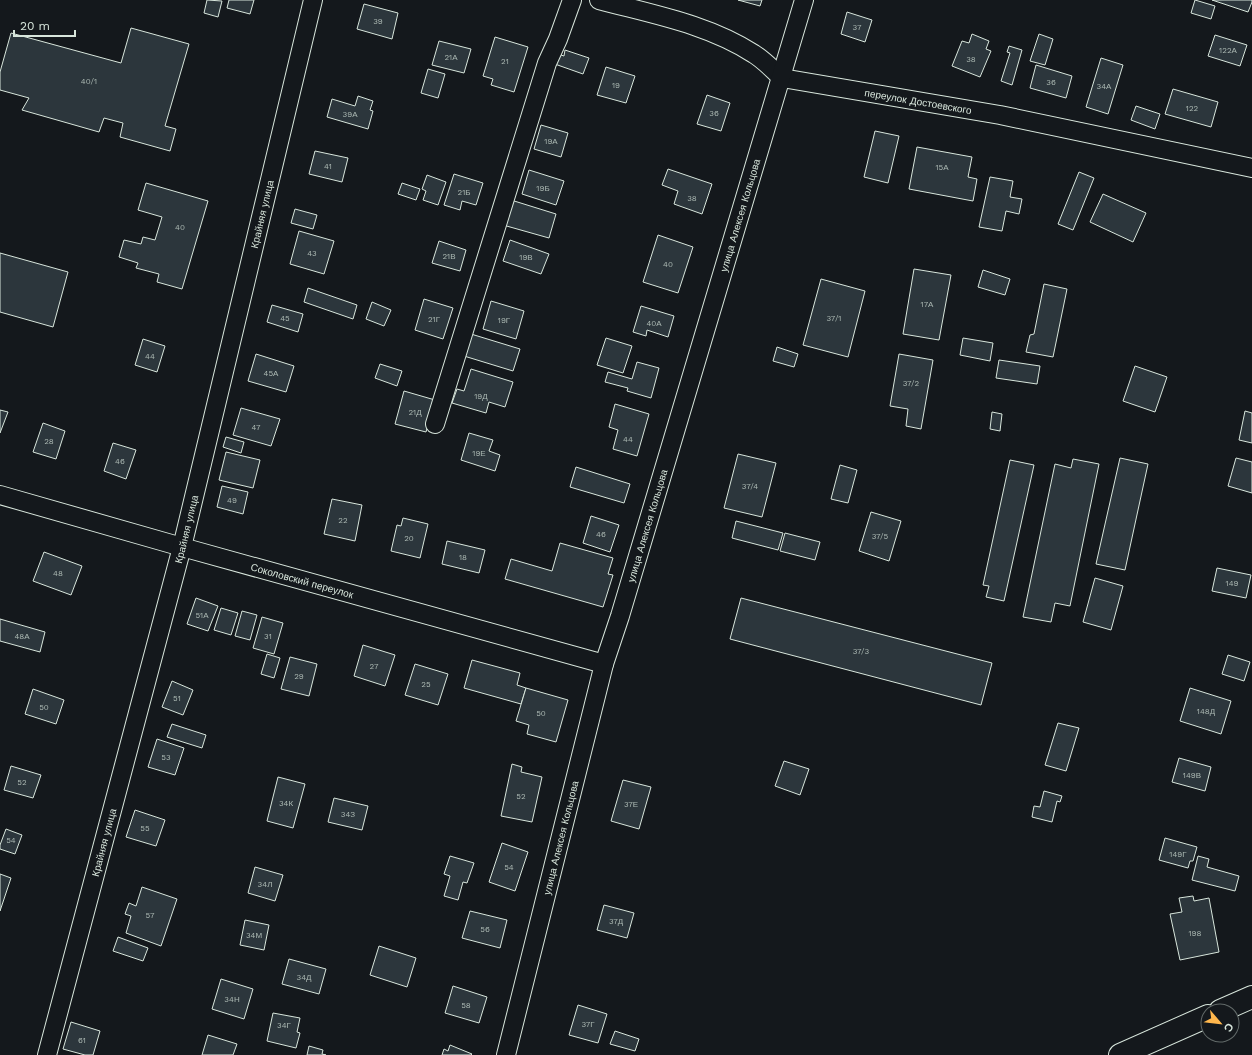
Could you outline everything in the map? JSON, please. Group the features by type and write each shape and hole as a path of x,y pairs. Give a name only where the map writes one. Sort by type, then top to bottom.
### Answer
{"main road":[{"path":"1238,1003 1252,997"},
{"path":"1120,1055 1200,1020"}],"street":[{"name":"Крайняя улица","path":"47,1055 182,547 314,0"},
{"path":"435,424 547,63 558,39 572,0"},
{"path":"599,0 681,22 718,35 738,44 756,55 782,78"},
{"name":"улица Алексея Кольцова","path":"506,1055 604,664 782,78 804,0"},
{"name":"переулок Достоевского","path":"782,78 1000,115 1251,164"},
{"name":"Соколовский переулок","path":"0,495 604,664"}],"building":[{"path":"207,0 222,1 218,17 204,13"},
{"path":"229,0 254,0 250,14 227,8"},
{"path":"738,0 762,0 760,6"},
{"path":"1195,0 1215,6 1211,19 1191,13"},
{"path":"1212,0 1252,0 1252,2 1248,12"},
{"path":"364,4 398,13 392,39 357,29"},
{"path":"847,12 872,20 865,42 841,34"},
{"path":"131,28 189,44 165,126 176,129 170,151 120,137 123,123 104,118 99,132 22,110 29,98 0,90 0,72 11,33 121,63"},
{"path":"972,34 989,41 986,49 991,51 980,77 952,66 962,41 969,43"},
{"path":"1039,34 1053,39 1045,65 1030,61"},
{"path":"1215,35 1247,45 1240,66 1208,56"},
{"path":"495,37 528,47 514,92 491,85 493,79 483,76"},
{"path":"439,41 471,49 464,73 432,65"},
{"path":"1009,46 1022,50 1012,85 1001,81 1010,53 1007,52"},
{"path":"565,50 589,58 583,74 552,63 555,53 564,56"},
{"path":"1101,58 1123,65 1108,114 1086,107"},
{"path":"1036,65 1072,76 1066,98 1030,88"},
{"path":"606,67 635,76 626,103 597,95"},
{"path":"428,69 445,74 438,98 421,93"},
{"path":"1173,89 1218,102 1211,127 1165,114"},
{"path":"707,95 730,103 721,131 697,124"},
{"path":"358,96 373,101 370,110 373,111 368,129 327,117 332,99 355,106"},
{"path":"1136,106 1160,114 1155,129 1131,120"},
{"path":"541,125 568,133 561,157 534,149"},
{"path":"875,131 899,136 888,183 864,177"},
{"path":"917,147 972,157 968,177 977,179 973,201 909,189"},
{"path":"315,151 348,158 342,182 309,174"},
{"path":"668,169 712,184 702,214 674,204 678,191 662,185"},
{"path":"529,170 564,181 556,205 522,194"},
{"path":"1079,172 1094,178 1073,230 1058,224"},
{"path":"454,174 483,183 476,205 462,201 460,210 444,205"},
{"path":"427,175 446,182 438,205 423,200 426,191 422,189"},
{"path":"990,177 1013,181 1010,197 1022,199 1019,214 1006,211 1002,231 979,227"},
{"path":"146,183 208,201 182,289 157,282 159,274 136,268 138,263 119,257 124,240 141,244 143,237 155,240 162,217 138,210"},
{"path":"402,183 420,189 416,200 398,194"},
{"path":"1103,194 1146,213 1133,242 1090,222"},
{"path":"511,200 556,214 549,238 503,225"},
{"path":"295,209 317,215 313,229 291,223"},
{"path":"299,231 334,241 324,274 290,264"},
{"path":"658,235 693,247 678,293 643,282"},
{"path":"510,240 549,254 541,274 503,261"},
{"path":"439,241 466,250 460,271 432,263"},
{"path":"0,253 68,272 53,327 0,312"},
{"path":"914,269 951,275 939,340 903,334"},
{"path":"983,270 1010,279 1005,295 978,287"},
{"path":"821,279 865,291 848,357 803,345"},
{"path":"1044,284 1067,289 1053,357 1026,352 1030,335 1034,334"},
{"path":"308,288 357,305 353,319 304,302"},
{"path":"424,299 453,308 443,339 415,330"},
{"path":"491,301 524,311 516,339 483,329"},
{"path":"372,302 391,310 384,326 366,319"},
{"path":"272,305 303,314 298,332 267,322"},
{"path":"641,306 674,316 668,337 647,330 646,336 633,332"},
{"path":"471,334 520,349 513,371 464,356"},
{"path":"606,338 632,346 623,373 597,365"},
{"path":"963,338 993,343 990,361 960,355"},
{"path":"143,339 165,346 157,372 135,365"},
{"path":"777,347 798,354 794,367 773,361"},
{"path":"256,354 294,366 286,392 248,381"},
{"path":"899,354 933,360 921,429 906,426 908,409 890,406"},
{"path":"999,360 1040,366 1037,384 996,378"},
{"path":"637,362 659,368 651,398 627,391 628,388 605,382 608,372 632,379"},
{"path":"380,364 402,371 397,386 375,378"},
{"path":"1135,366 1167,377 1155,412 1123,401"},
{"path":"471,369 513,382 505,407 489,402 486,413 452,403 457,389 464,391"},
{"path":"404,391 435,400 426,432 395,424"},
{"path":"615,404 649,414 637,456 613,449 618,430 609,427"},
{"path":"241,408 280,419 271,446 233,435"},
{"path":"0,410 8,412 0,433"},
{"path":"1245,411 1252,413 1252,443 1239,440"},
{"path":"992,412 1002,414 1000,431 990,429"},
{"path":"43,423 65,431 56,459 33,452"},
{"path":"469,433 493,440 489,451 500,455 495,471 461,460"},
{"path":"226,437 244,442 241,453 223,447"},
{"path":"113,443 136,450 126,479 104,471"},
{"path":"226,452 260,460 253,488 219,480"},
{"path":"738,454 776,463 762,517 724,508"},
{"path":"1120,458 1148,464 1125,570 1096,564"},
{"path":"1236,458 1252,462 1252,493 1228,486"},
{"path":"1073,459 1099,464 1070,606 1055,603 1051,622 1023,617 1055,464 1071,468"},
{"path":"1010,460 1034,465 1004,601 986,597 989,586 983,585"},
{"path":"840,465 857,470 848,503 831,499"},
{"path":"576,467 630,484 624,503 570,487"},
{"path":"222,486 248,492 243,514 217,507"},
{"path":"332,499 362,505 355,541 324,534"},
{"path":"871,512 901,521 889,561 859,551"},
{"path":"591,516 619,525 610,552 583,543"},
{"path":"403,518 428,524 420,558 391,551 397,525 401,526"},
{"path":"736,521 783,533 778,550 732,538"},
{"path":"785,533 820,542 815,560 780,551"},
{"path":"447,541 485,550 479,573 442,564"},
{"path":"560,543 613,558 608,574 613,575 603,607 505,579 511,559 552,571"},
{"path":"44,552 82,566 71,595 33,581"},
{"path":"1217,568 1251,575 1246,598 1212,591"},
{"path":"1095,578 1123,586 1111,630 1083,622"},
{"path":"196,598 218,606 208,631 187,624"},
{"path":"741,598 992,663 981,705 730,639"},
{"path":"221,608 238,613 231,635 214,630"},
{"path":"242,611 257,615 250,640 235,636"},
{"path":"262,617 283,623 274,654 253,648"},
{"path":"0,619 45,632 40,652 0,641"},
{"path":"363,645 395,655 385,686 354,676"},
{"path":"267,654 280,658 274,678 261,674"},
{"path":"1228,655 1250,662 1244,681 1222,674"},
{"path":"290,657 317,664 309,696 281,689"},
{"path":"472,660 520,673 517,685 526,688 521,704 464,688"},
{"path":"415,664 448,674 438,705 405,695"},
{"path":"172,681 193,690 183,715 162,707"},
{"path":"526,688 568,700 556,742 527,734 529,725 516,721"},
{"path":"1190,688 1231,701 1221,734 1180,721"},
{"path":"33,689 64,700 56,724 25,714"},
{"path":"1058,723 1079,728 1066,771 1045,765"},
{"path":"172,724 206,735 202,748 167,737"},
{"path":"157,739 184,748 175,775 148,767"},
{"path":"1179,758 1211,767 1205,791 1172,782"},
{"path":"784,761 809,769 800,795 775,786"},
{"path":"512,764 522,767 521,772 542,777 532,822 501,816"},
{"path":"11,766 41,775 33,798 4,790"},
{"path":"278,777 305,784 293,828 267,821"},
{"path":"623,780 651,787 639,829 611,821"},
{"path":"1044,791 1062,796 1060,802 1057,801 1052,822 1032,817 1034,806 1040,807"},
{"path":"334,798 368,806 362,830 328,822"},
{"path":"135,810 165,820 156,846 126,837"},
{"path":"6,829 22,835 15,854 0,849"},
{"path":"1165,838 1197,847 1193,861 1190,861 1188,868 1159,860"},
{"path":"502,843 528,852 515,891 489,882"},
{"path":"450,856 474,863 467,883 463,882 458,900 444,896 450,876 444,874"},
{"path":"1198,856 1209,859 1207,867 1239,876 1235,891 1192,880"},
{"path":"255,867 283,875 275,901 248,893"},
{"path":"0,874 11,878 0,911"},
{"path":"142,887 177,899 161,946 126,933 131,916 125,914 129,903 136,906"},
{"path":"1193,896 1194,901 1209,898 1219,952 1180,960 1170,914 1182,912 1179,898"},
{"path":"604,905 634,913 627,938 597,930"},
{"path":"470,911 507,920 500,948 462,938"},
{"path":"245,920 269,925 264,950 240,945"},
{"path":"118,937 148,948 143,961 113,951"},
{"path":"379,946 416,958 407,987 370,975"},
{"path":"289,959 326,969 319,994 282,984"},
{"path":"221,979 253,989 244,1019 212,1009"},
{"path":"453,986 487,997 479,1023 445,1013"},
{"path":"578,1005 607,1014 598,1043 569,1035"},
{"path":"273,1013 300,1018 297,1032 300,1033 296,1048 267,1041"},
{"path":"71,1022 100,1031 93,1055 85,1055 63,1049"},
{"path":"615,1031 639,1039 635,1051 610,1044"},
{"path":"208,1035 237,1044 233,1055 202,1055"},
{"path":"450,1045 472,1054 442,1055 444,1049 448,1051"},
{"path":"309,1046 323,1050 322,1054 326,1055 307,1055"}]}
